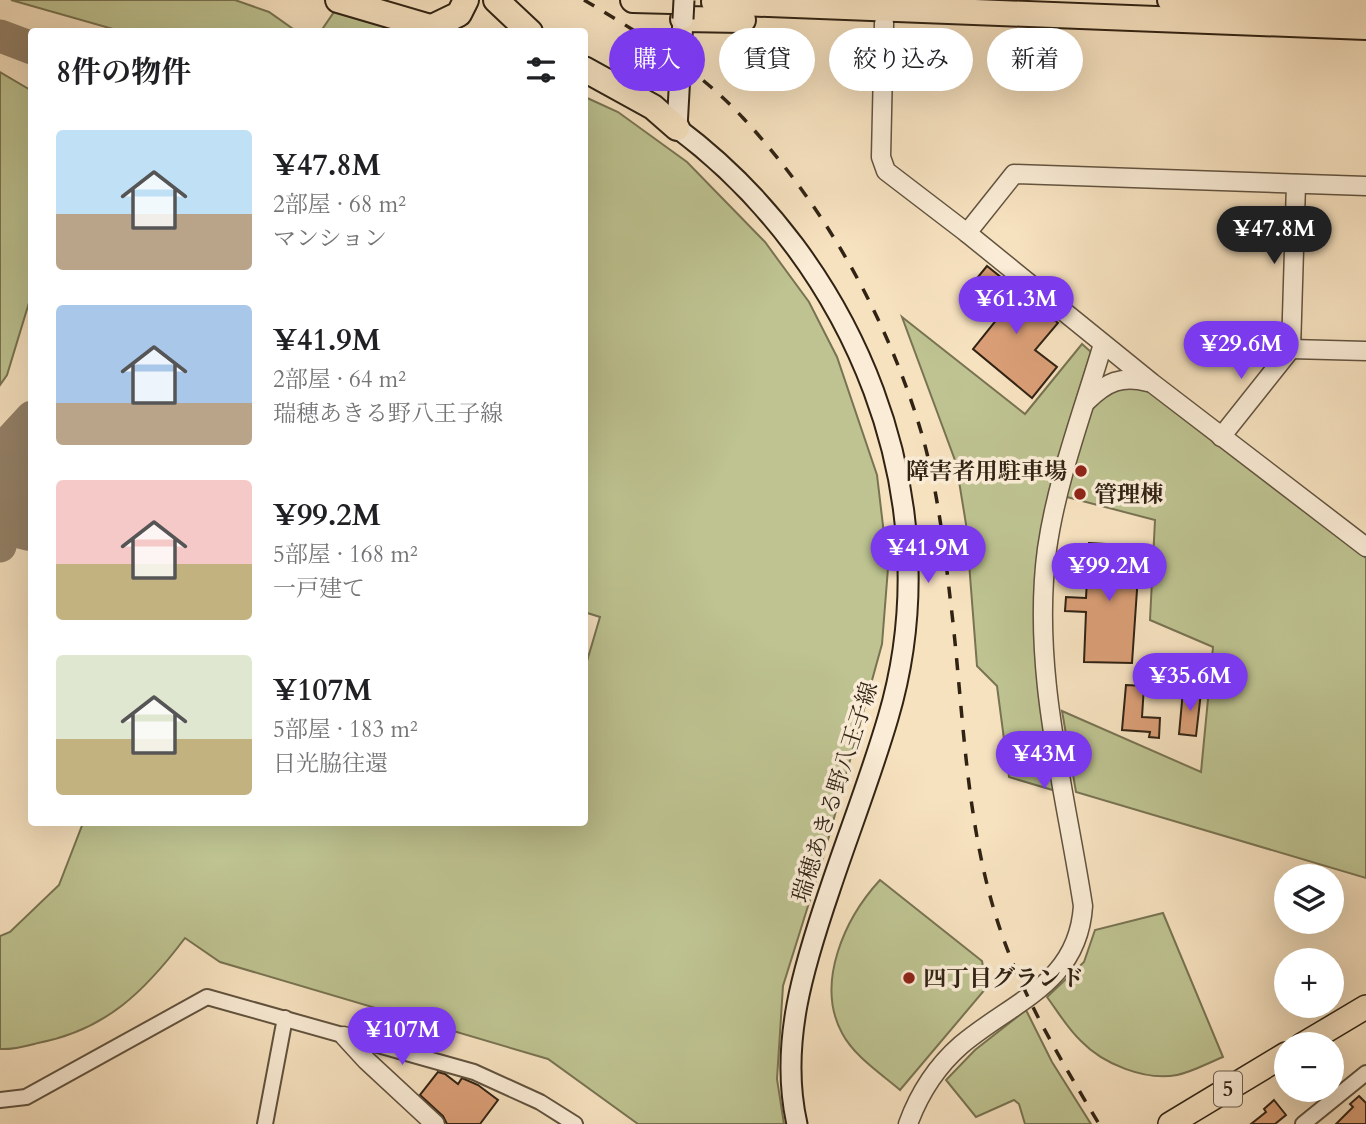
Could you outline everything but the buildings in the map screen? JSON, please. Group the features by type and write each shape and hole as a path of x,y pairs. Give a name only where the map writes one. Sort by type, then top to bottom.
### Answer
{"highway":[{"path":"338,0 436,28"},
{"path":"441,28 459,14 466,0"},
{"path":"496,0 526,28"},
{"path":"633,0 679,7 884,23 1094,31 1277,30 1296,25"},
{"path":"1170,0 1366,8"},
{"path":"714,2 1366,27"},
{"path":"588,71 653,107 677,128"},
{"path":"588,81 677,128"}],"main road":[{"path":"677,128 679,7"},
{"name":"瑞穂あきる野八王子線","path":"677,128 706,150 760,201 804,258 843,319 880,407 891,444 902,510 908,589 902,649 888,716 802,977 795,1015 791,1069 797,1124"},
{"path":"1324,1032 1366,1007"},
{"path":"1344,1035 1366,1022"},
{"name":"5","path":"1170,1124 1274,1061"},
{"name":"5","path":"1191,1124 1274,1075"}],"street":[{"path":"884,23 883,164 886,171 1152,383 1366,547"},
{"path":"967,233 1014,174 1366,186"},
{"path":"1222,437 1291,349 1296,184"},
{"path":"908,1124 926,1085 955,1051 1057,973 1074,949 1082,921 1083,906 1048,691 1043,604 1047,550 1058,492 1103,344"},
{"path":"1291,349 1366,351"},
{"path":"1085,403 1103,386 1121,379 1152,383"},
{"path":"0,1100 26,1097 207,997 474,1072 540,1102 575,1124"},
{"path":"265,1124 285,1018"},
{"path":"344,1036 435,1124"},
{"path":"1303,1124 1366,1073"}],"green space":[{"path":"11,0 235,0 269,12 292,28 109,28"},
{"path":"334,12 389,28 323,28"},
{"path":"0,72 28,89 28,306 7,375 0,385"},
{"path":"588,98 618,112 687,162 765,242 809,302 837,357 877,475 888,568 882,644 823,858 783,986 777,1079 784,1124 638,1124 548,1059 220,962 185,938 139,991 104,1018 62,1037 19,1048 0,1049 0,936 10,932 59,885 82,826 588,826 588,658 600,617 588,613"},
{"path":"902,317 1025,414 1082,344 1091,352 1066,432 1080,436 1096,400 1107,390 1122,386 1147,389 1366,558 1366,878 1344,871 1344,864 1319,864 1076,792 1062,711 1201,772 1213,647 1150,620 1155,520 1063,496 1039,548 1034,632 1056,791 1009,777 997,686 977,666 966,524 956,463"},
{"name":"四丁目グランド","path":"880,880 982,961 987,987 900,1090 868,1064 847,1041 834,1014 832,993 833,973 845,932 867,895"},
{"path":"1163,913 1223,1057 1188,1072 1165,1076 1138,1073 1101,1057 1067,1026 1047,997 1084,962 1095,930"},
{"path":"1026,1010 1052,1062 1091,1124 1025,1124 1019,1104 1014,1100 976,1117 946,1080 975,1050"}],"taxiway":[{"path":"0,36 28,46"},
{"path":"0,448 28,421"},
{"path":"0,546 28,453"}],"runway":[{"path":"0,499 28,508"}],"railway":[{"path":"584,0 648,39 689,69 744,119 802,190 852,268 873,309 909,394 932,477 948,577 970,794 994,910 1003,939 1027,994 1099,1124"}],"place":[{"name":"障害者用駐車場","path":"1081,471"},
{"name":"管理棟","path":"1080,494"},
{"name":"四丁目グランド","path":"909,978"}]}
